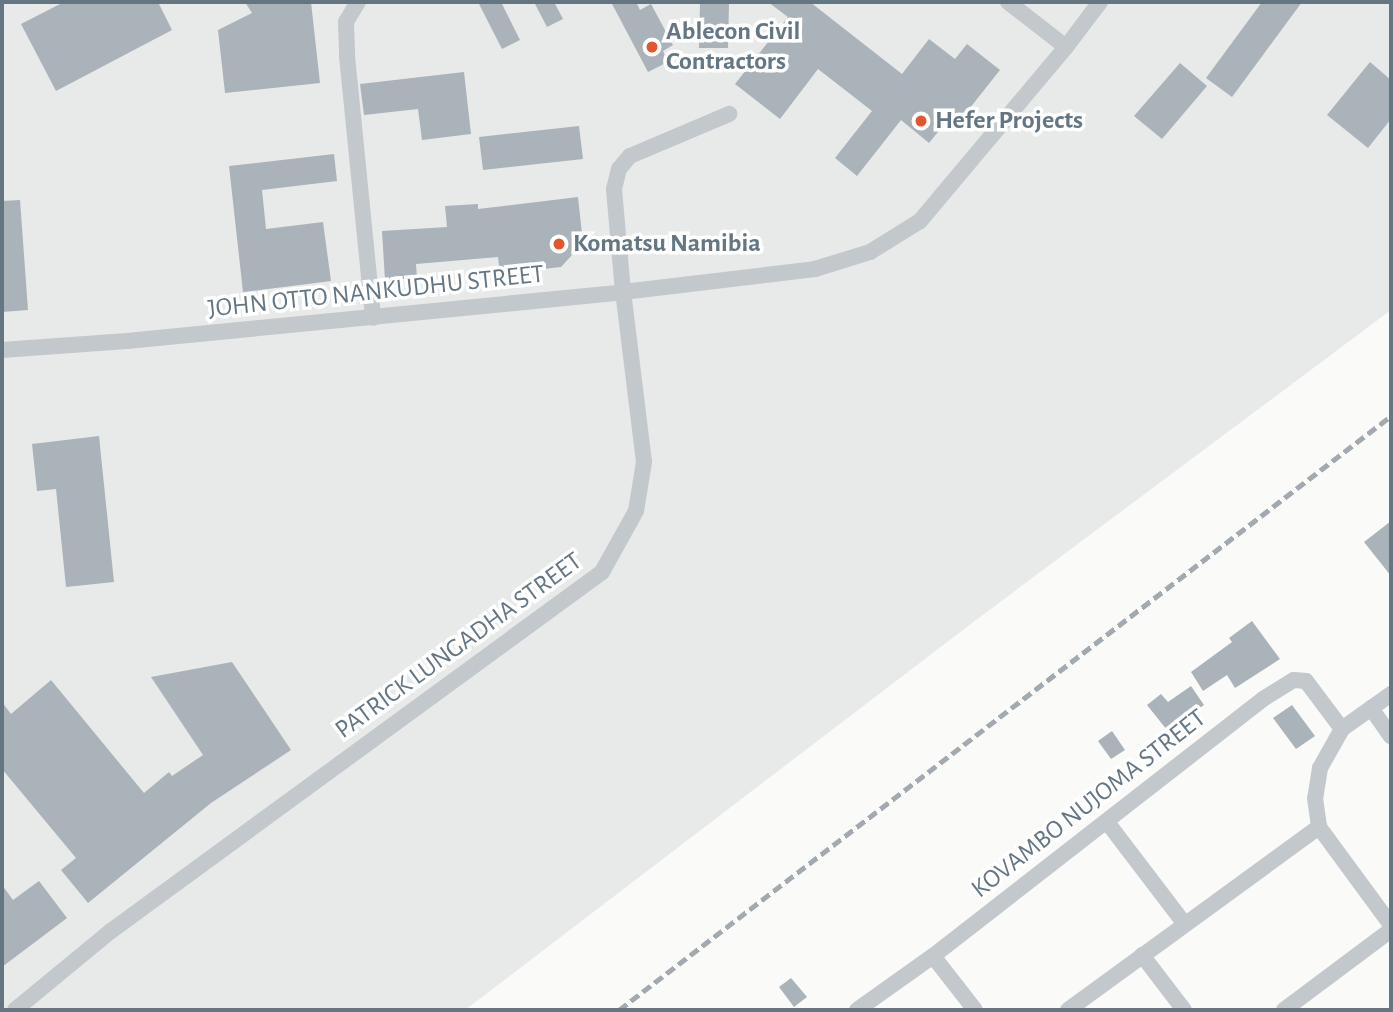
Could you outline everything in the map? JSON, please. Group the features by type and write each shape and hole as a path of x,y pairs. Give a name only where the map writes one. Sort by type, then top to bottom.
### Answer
{"street":[{"path":"358,2 346,22 347,56 373,318"},
{"path":"1008,2 1066,47"},
{"name":"JOHN OTTO NANKUDHU STREET","path":"2,350 373,318 622,292 815,269 870,252 897,238 920,221 1066,47 1100,2"},
{"name":"PATRICK LUNGADHA STREET","path":"15,1010 111,930 603,572 636,511 644,462 622,292 614,189 619,169 630,156 729,114"},
{"name":"KOVAMBO NUJOMA STREET","path":"857,1010 933,956 1263,699 1294,680 1306,681 1342,729"},
{"path":"1284,1010 1391,928 1319,827 1315,798 1320,768 1342,729 1391,694"},
{"path":"1371,708 1391,737"},
{"path":"1107,822 1184,923"},
{"path":"1068,1010 1319,827"},
{"path":"1142,955 1184,1010"},
{"path":"933,956 975,1010"}],"shaded area":[{"path":"2,2 1391,2 1391,310 976,620 465,1010 2,1010"}],"building":[{"path":"64,2 158,2 172,30 56,91 21,24"},
{"path":"245,2 311,2 320,83 225,93 218,30 252,13"},
{"path":"478,2 501,2 520,40 502,49"},
{"path":"534,2 554,2 563,19 547,27"},
{"path":"611,2 636,2 640,10 651,4 673,45 663,51 668,62 648,72"},
{"path":"700,2 729,2 728,48 699,48"},
{"path":"768,2 810,2 902,74 929,39 955,59 967,44 1000,70 958,123 950,117 929,143 901,120 857,176 835,158 872,111 818,69 780,119 735,84 788,17"},
{"path":"1262,2 1302,2 1232,97 1206,78"},
{"path":"1370,62 1391,80 1391,119 1368,148 1327,115"},
{"path":"1180,63 1207,86 1162,139 1134,116"},
{"path":"464,72 471,134 422,140 418,109 364,115 360,84"},
{"path":"579,126 583,159 483,170 479,137"},
{"path":"334,154 337,181 262,190 266,229 323,222 331,281 243,292 229,166"},
{"path":"578,197 583,243 561,267 500,274 498,257 416,264 417,278 385,280 382,231 447,227 445,206 478,204 478,209"},
{"path":"20,200 28,310 2,312 2,201"},
{"path":"99,436 114,582 66,587 56,489 37,491 32,444"},
{"path":"1391,521 1391,576 1364,542"},
{"path":"1252,621 1280,659 1235,688 1227,675 1203,691 1191,672 1232,642 1229,638"},
{"path":"232,662 291,750 211,803 88,903 61,870 76,858 2,769 2,702 11,714 51,680 144,793 169,772 172,776 203,755 151,677"},
{"path":"1191,686 1204,705 1182,720 1185,724 1171,735 1147,705 1161,694 1168,702"},
{"path":"1292,705 1315,736 1296,749 1273,718"},
{"path":"1112,731 1125,750 1111,759 1098,741"},
{"path":"39,881 67,918 2,967 2,885 13,900"},
{"path":"791,978 807,997 794,1007 779,987"}],"railway":[{"path":"619,1010 1391,416"}],"place":[{"name":"Ablecon Civil Contractors","path":"652,47"},
{"name":"Hefer Projects","path":"921,121"},
{"name":"Komatsu Namibia","path":"559,244"}]}
